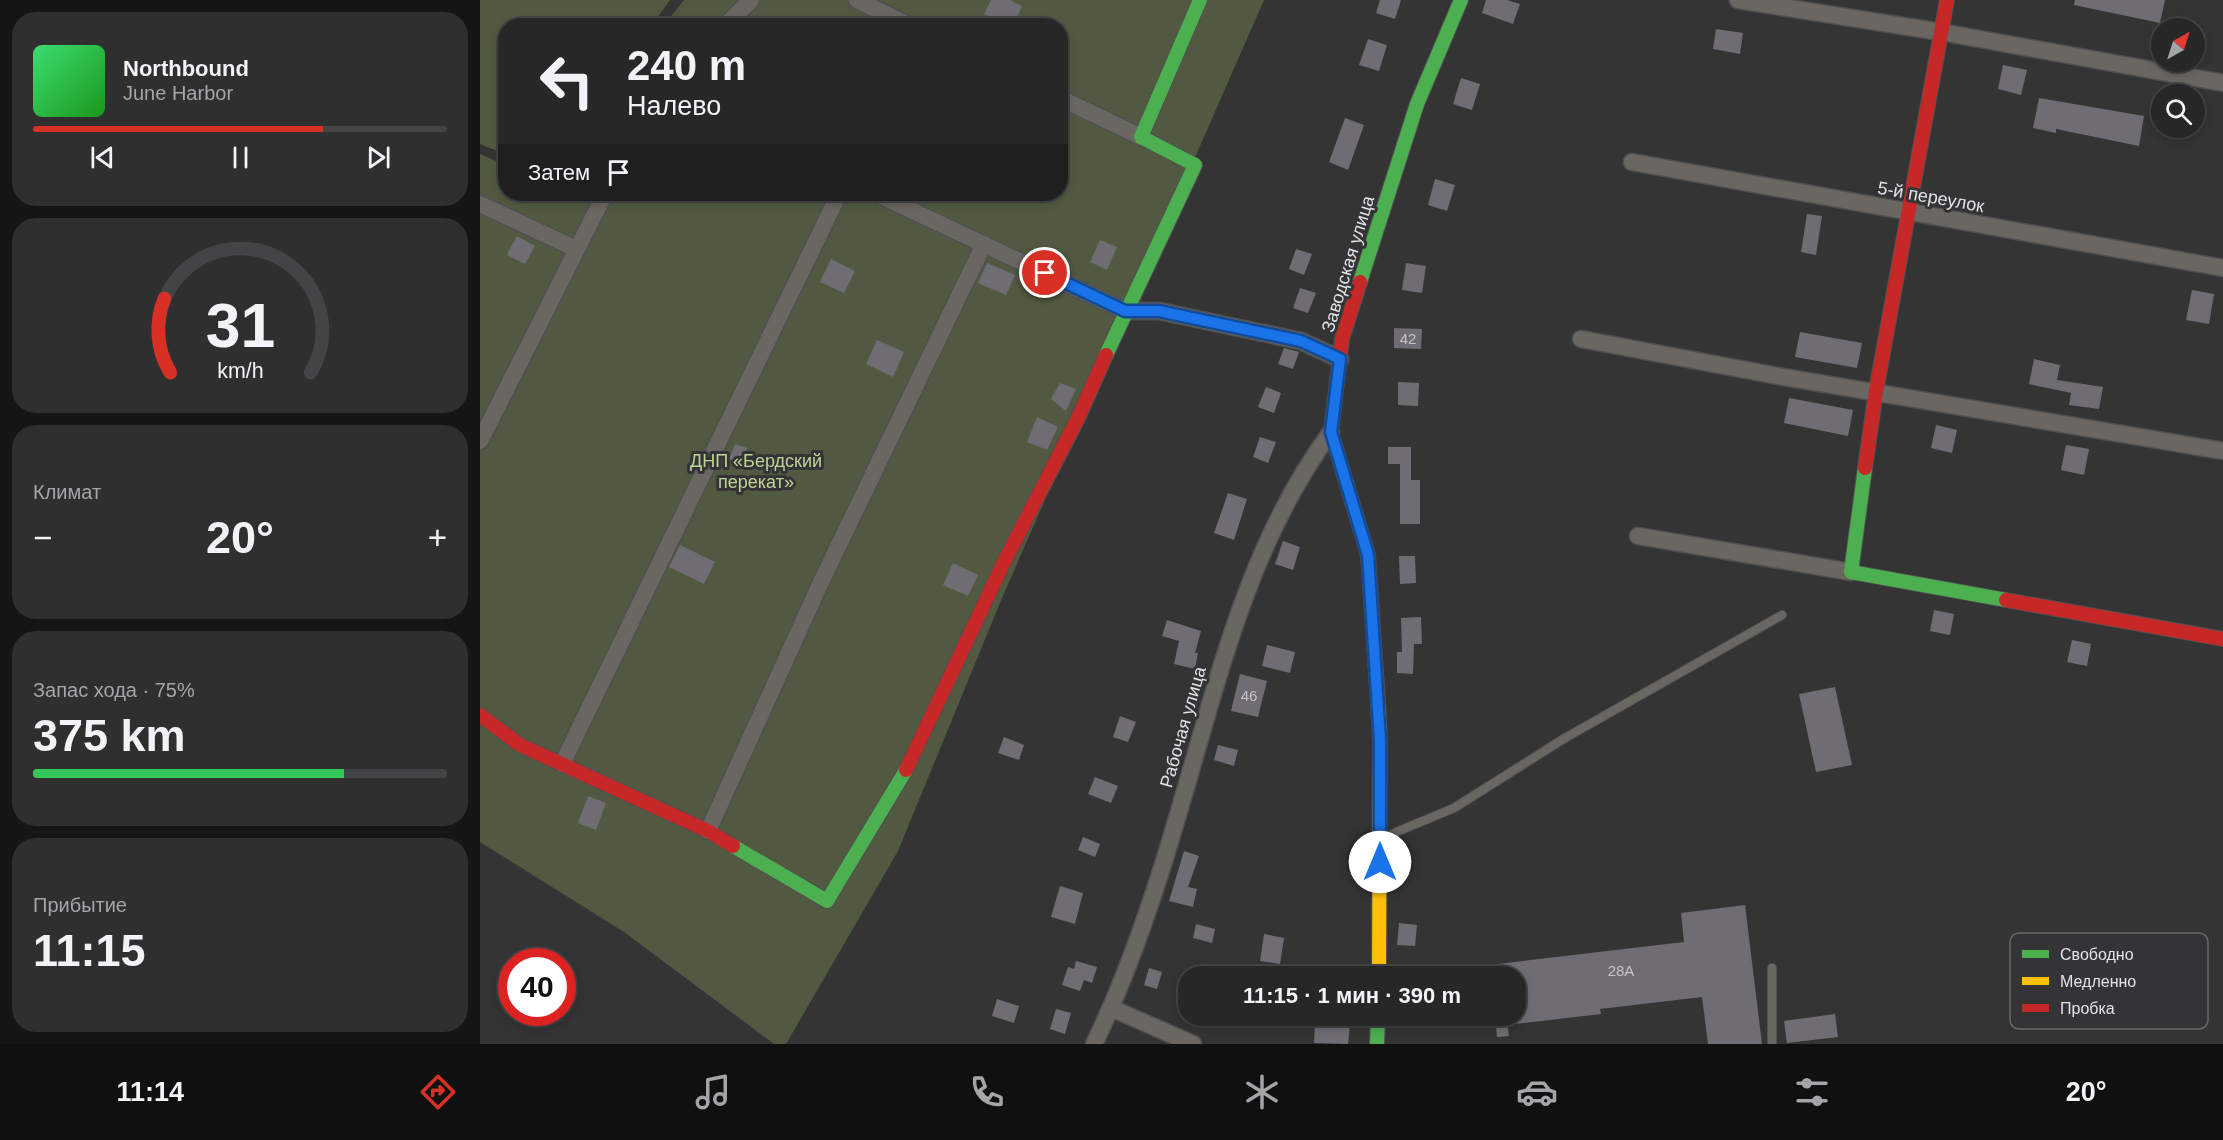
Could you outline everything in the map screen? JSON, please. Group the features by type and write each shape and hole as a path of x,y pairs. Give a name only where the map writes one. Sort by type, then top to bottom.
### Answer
{"street":[{"path":"733,18 751,0"},
{"path":"857,0 894,18"},
{"path":"1141,137 1200,0"},
{"name":"Заводская улица","path":"1379,966 1380,740 1368,555 1331,432 1342,339 1417,104 1461,0"},
{"path":"1738,0 1941,32 2223,83"},
{"path":"1851,572 1876,391 1947,0"},
{"path":"480,715 520,745 708,831 827,901 899,785 1004,564 1078,418 1125,311 1195,165 1068,102"},
{"name":"5-й переулок","path":"1632,162 2223,268"},
{"path":"480,441 484,422 600,201"},
{"path":"562,764 836,201"},
{"path":"892,201 1125,311 1159,311 1301,341 1340,359"},
{"path":"480,204 576,249"},
{"path":"708,831 821,582 984,244"},
{"path":"1581,339 2223,451"},
{"name":"Рабочая улица","path":"1094,1044 1111,1008 1173,831 1216,682 1258,557 1307,464 1331,432"},
{"path":"1638,536 2223,639"},
{"path":"1111,1008 1193,1044"},
{"path":"1377,1044 1378,1026"}],"lane":[{"path":"1380,839 1454,808 1565,738 1782,615"},
{"path":"1772,968 1772,1044"}],"green space":[{"path":"480,0 670,0 657,18 498,18 498,151 480,144"},
{"name":"ДНП «Бердский перекат»","path":"684,0 1264,0 1002,598 898,851 786,1044 774,1044 624,932 480,842 480,154 498,162 498,201 1068,201 1068,18 670,18"}],"building":[{"path":"991,0 1010,0 1022,6 1017,18 994,18 984,14"},
{"path":"1380,0 1401,0 1395,19 1376,13"},
{"path":"1486,0 1507,0 1520,4 1513,24 1482,13"},
{"path":"2075,0 2165,0 2161,18 2151,18 2151,21 2074,5"},
{"path":"1716,29 1743,33 1740,54 1713,49"},
{"path":"1368,39 1387,45 1379,71 1359,65"},
{"path":"2003,65 2027,70 2021,95 1998,89"},
{"path":"1461,78 1480,84 1472,110 1453,104"},
{"path":"2039,98 2144,116 2139,146 2056,129 2056,133 2033,128"},
{"path":"1345,118 1364,125 1348,170 1329,162"},
{"path":"1435,179 1455,185 1447,211 1428,205"},
{"path":"1807,214 1822,216 1816,255 1801,252"},
{"path":"517,236 535,246 525,264 507,255"},
{"path":"1100,240 1117,247 1107,270 1090,262"},
{"path":"1296,249 1312,254 1304,275 1289,269"},
{"path":"831,259 855,271 844,293 820,282"},
{"path":"987,263 1015,275 1006,295 978,283"},
{"path":"1406,263 1426,266 1422,293 1402,290"},
{"path":"1300,288 1316,293 1308,313 1293,308"},
{"path":"2192,290 2214,294 2209,324 2186,320"},
{"path":"1394,328 1422,329 1421,349 1394,348"},
{"path":"1800,332 1862,343 1857,368 1795,357"},
{"path":"877,340 904,352 893,377 866,364"},
{"path":"1284,348 1299,352 1293,369 1278,364"},
{"path":"2034,359 2060,365 2057,380 2103,387 2099,409 2069,405 2071,393 2029,384"},
{"path":"1398,382 1419,383 1418,406 1398,405"},
{"path":"1060,383 1076,389 1066,411 1051,399"},
{"path":"1266,387 1281,393 1274,413 1258,407"},
{"path":"1789,398 1853,410 1848,436 1784,423"},
{"path":"1037,417 1058,427 1047,450 1027,442"},
{"path":"1936,425 1957,430 1952,453 1931,448"},
{"path":"1260,437 1276,442 1268,463 1253,457"},
{"path":"735,444 747,448 741,463 729,459"},
{"path":"2066,445 2089,449 2084,475 2061,470"},
{"path":"1388,447 1411,447 1411,480 1420,480 1420,524 1400,524 1400,464 1388,464"},
{"path":"1228,493 1247,499 1234,540 1214,533"},
{"path":"1283,541 1300,547 1293,570 1275,564"},
{"path":"680,545 715,562 704,584 669,567"},
{"path":"1399,556 1415,556 1416,583 1400,584"},
{"path":"953,563 978,575 968,596 943,585"},
{"path":"1934,610 1954,614 1950,635 1930,631"},
{"path":"1421,617 1422,644 1414,644 1413,674 1397,673 1397,652 1402,652 1401,618"},
{"path":"1167,620 1201,631 1195,653 1198,653 1195,669 1174,664 1179,641 1162,636"},
{"path":"2072,640 2091,644 2087,666 2067,662"},
{"path":"1267,645 1295,652 1290,673 1262,666"},
{"path":"1240,674 1267,681 1258,717 1231,711"},
{"path":"1835,687 1852,765 1816,772 1799,694"},
{"path":"1120,716 1136,722 1128,742 1113,737"},
{"path":"1004,737 1024,745 1019,760 998,753"},
{"path":"1218,745 1238,750 1234,766 1214,760"},
{"path":"1095,777 1118,786 1111,803 1088,794"},
{"path":"588,796 606,803 596,830 578,823"},
{"path":"1083,837 1100,844 1095,857 1078,850"},
{"path":"1184,851 1199,856 1188,887 1197,889 1193,907 1169,901"},
{"path":"1060,886 1083,893 1075,924 1051,917"},
{"path":"1745,905 1762,1044 1708,1044 1702,997 1600,1009 1601,1014 1526,1023 1526,966 1489,966 1684,942 1681,913"},
{"path":"1399,923 1417,925 1415,946 1397,945"},
{"path":"1196,924 1215,929 1212,943 1193,938"},
{"path":"1264,934 1284,938 1280,964 1260,961"},
{"path":"1076,961 1097,967 1092,983 1084,980 1080,991 1062,985 1068,967 1074,969"},
{"path":"1149,968 1162,972 1157,989 1144,985"},
{"path":"997,999 1019,1006 1014,1023 992,1016"},
{"path":"1056,1009 1071,1013 1065,1034 1050,1029"},
{"path":"1835,1014 1838,1037 1787,1043 1784,1021"},
{"path":"1315,1026 1350,1026 1348,1044 1314,1043"},
{"path":"1496,1026 1508,1026 1509,1036 1497,1037"}],"traffic: fast":[{"path":"1106,355 1195,165 1141,137 1200,0"},
{"path":"1360,282 1417,104 1461,0"},
{"path":"1865,468 1851,572 2006,600"},
{"path":"733,846 827,901 906,770"},
{"path":"1377,1044 1378,1026"}],"traffic: slow":[{"path":"1378,702 1380,740 1379,966"}],"traffic: jam":[{"path":"1865,468 1876,391 1947,0"},
{"path":"1360,282 1342,339 1331,432 1368,555 1378,702"},
{"path":"906,770 1003,564 1078,418 1106,355"},
{"path":"2006,600 2223,639"},
{"path":"480,715 520,745 708,831 733,846"}],"route":[{"path":"1045,273 1125,311 1159,311 1301,341 1340,359 1331,432 1368,555 1380,740 1380,862"}]}
